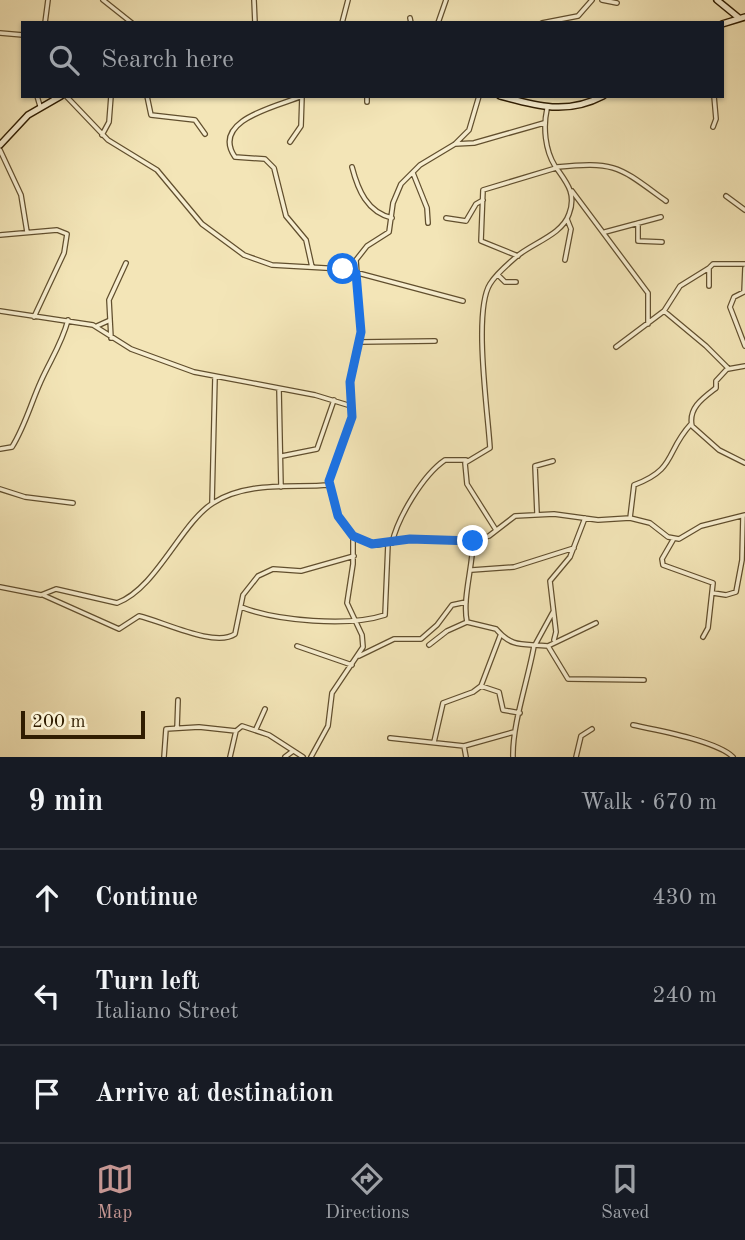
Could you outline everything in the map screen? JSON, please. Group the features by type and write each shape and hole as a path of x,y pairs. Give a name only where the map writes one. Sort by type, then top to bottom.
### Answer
{"street":[{"path":"45,21 48,0"},
{"path":"103,0 129,21"},
{"path":"254,0 255,21"},
{"path":"343,21 348,0"},
{"path":"439,21 446,0"},
{"path":"553,21 574,17 585,10 592,0"},
{"path":"602,0 617,3"},
{"path":"717,0 742,17"},
{"path":"574,17 575,21"},
{"path":"724,23 742,17"},
{"path":"0,33 21,35"},
{"path":"38,98 40,106"},
{"path":"27,232 21,195 0,148 40,106 59,98"},
{"path":"66,98 102,135 158,170 202,224 236,251 272,265 356,273 463,301"},
{"path":"102,135 109,122 111,98"},
{"path":"147,98 151,115 195,120 205,134"},
{"path":"295,98 273,104 244,120 235,129 230,144 235,157 265,159 275,168 286,216 306,240 312,267"},
{"path":"290,142 301,126 302,98"},
{"path":"478,98 469,130 455,144 436,153 397,191 386,236 361,252 356,260 360,342 350,382 352,417 336,453 329,485 338,516 353,536 372,544 390,544 410,539 473,541 496,530 508,518 537,513 585,518 630,518 650,523 673,539 684,537 701,526 744,516 734,594 713,593"},
{"path":"507,98 547,109 580,106 598,98"},
{"path":"713,127 716,119 714,98"},
{"path":"547,109 544,123 549,152 556,168 650,296 648,324"},
{"path":"455,144 464,145 544,123"},
{"path":"518,256 481,241 485,189 556,168 606,164 666,201"},
{"path":"352,167 367,202 377,213 391,218"},
{"path":"413,173 426,208 428,223"},
{"path":"242,607 317,622 354,621 380,617 387,612 390,544 398,519 428,477 448,458 466,460 490,449 484,387 484,304 489,284 518,256 561,227 567,219 572,203 571,190"},
{"path":"726,196 745,210"},
{"path":"446,219 467,221 476,204 483,200"},
{"path":"605,232 662,216"},
{"path":"565,260 570,229 567,219"},
{"path":"638,223 638,241 662,242"},
{"path":"0,235 60,230 67,236 64,253 34,317"},
{"path":"616,347 664,311 680,286 717,262 745,266 744,292 734,297 730,307 745,346"},
{"path":"111,338 108,321 110,295 126,263"},
{"path":"709,268 709,286"},
{"path":"498,275 505,282 516,282"},
{"path":"0,311 97,326 111,338 166,363 215,377 334,400 351,406"},
{"path":"664,311 706,345 728,369"},
{"path":"0,449 12,447 25,424 41,382 62,345 68,320"},
{"path":"97,326 108,321"},
{"path":"360,342 435,341"},
{"path":"630,518 634,485 646,482 669,463 691,424 698,401 716,388 716,381 728,369 745,366"},
{"path":"212,503 215,377"},
{"path":"279,389 281,487"},
{"path":"282,456 317,449 334,400"},
{"path":"691,424 719,450 745,463"},
{"path":"466,460 467,484 496,530"},
{"path":"537,513 535,466 553,461"},
{"path":"41,595 56,589 79,592 113,603 122,601 153,573 212,503 254,488 329,485"},
{"path":"0,489 25,497 73,503"},
{"path":"554,640 556,632 550,599 550,581 574,548 585,518"},
{"path":"312,757 328,726 332,693 359,656 363,640 346,594 354,556 353,536"},
{"path":"673,539 662,559 663,565 712,582 708,628 703,638"},
{"path":"467,622 466,602 472,570 473,541"},
{"path":"472,570 514,566 574,548"},
{"path":"0,587 41,595 119,629 141,616 212,637 233,636 247,587 266,572 302,571 354,556"},
{"path":"738,578 745,579"},
{"path":"359,656 394,639 421,639 452,606 466,602"},
{"path":"513,757 513,732 520,713 534,645 554,610"},
{"path":"429,645 447,631 467,622 496,629 500,636 514,643 548,646 555,654 565,678 644,680"},
{"path":"548,646 554,640 596,623"},
{"path":"434,742 445,701 473,692 481,686 500,636"},
{"path":"297,646 352,665"},
{"path":"481,686 499,692 503,710 520,713"},
{"path":"177,728 178,700"},
{"path":"256,729 265,709"},
{"path":"633,725 721,749 733,757"},
{"path":"230,757 236,731 241,726 256,729 303,757"},
{"path":"164,757 165,730 177,728 236,731"},
{"path":"576,757 581,736 592,729"},
{"path":"390,738 464,746 513,732"},
{"path":"464,746 466,757"},
{"path":"285,757 293,751"}],"route":[{"path":"343,269 356,273 361,332 350,382 352,417 330,472 331,496 338,516 353,536 372,544 385,545 410,539 430,542 473,541"}]}
